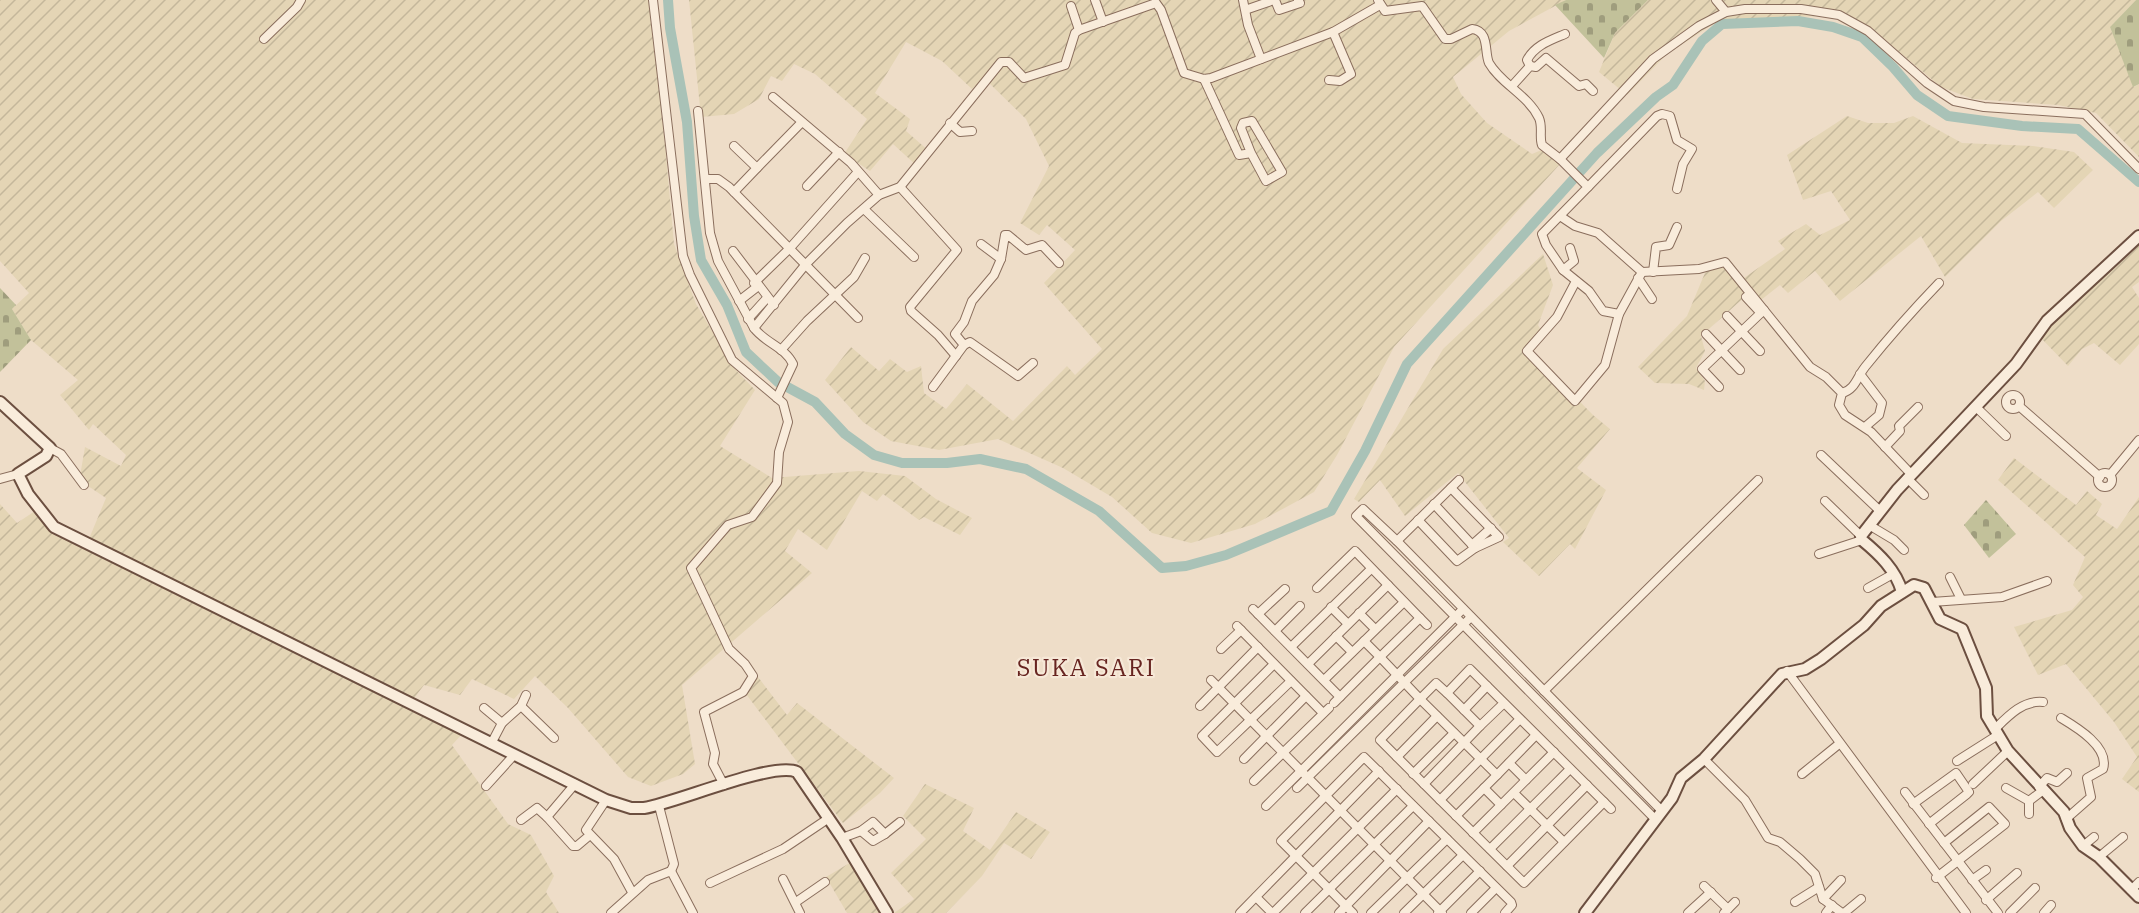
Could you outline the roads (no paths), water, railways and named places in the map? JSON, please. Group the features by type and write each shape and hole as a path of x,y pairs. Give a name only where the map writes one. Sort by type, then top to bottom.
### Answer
{"street":[{"path":"264,39 297,7 300,0"},
{"path":"653,0 683,256 732,360 749,377 778,395 783,403 788,422 779,452 777,483 752,517 728,525 691,568 727,647 752,674 750,684 743,692 704,712 714,753 713,764 724,785"},
{"path":"1095,0 1103,22"},
{"path":"1243,0 1248,26 1261,59"},
{"path":"1248,9 1275,0 1279,10 1300,3 1298,0"},
{"path":"1716,0 1726,12"},
{"path":"1079,30 1156,1 1184,73 1204,79 1333,32 1379,3 1389,11 1422,6 1445,39 1451,39 1474,29 1480,33 1487,44 1488,61 1540,121 1542,145 1560,159 1585,185"},
{"path":"754,328 806,264 879,195 900,187 950,123 1004,61 1011,64 1024,78 1065,64 1079,30 1071,6"},
{"path":"1560,159 1653,59 1699,26 1726,12 1780,8 1839,15 1868,31 1927,83 1954,101 1984,107 2081,112 2139,169"},
{"path":"1329,80 1340,81 1351,74 1333,32"},
{"path":"1530,66 1527,58 1532,52 1565,33"},
{"path":"1530,66 1536,67 1546,58 1580,86 1586,84 1593,91"},
{"path":"1512,86 1530,66"},
{"path":"1204,79 1238,154 1251,153"},
{"path":"773,97 801,123 839,152 879,195"},
{"path":"698,111 712,242 718,261 754,328 764,340 781,350 793,364 778,395"},
{"path":"1619,314 1603,311 1589,291 1563,270 1546,245 1542,234 1585,185 1657,116 1662,114 1670,116 1677,140 1692,148 1683,164 1677,189"},
{"path":"1252,121 1282,172 1264,180 1251,153 1241,128 1243,123 1252,121"},
{"path":"734,192 801,123"},
{"path":"950,123 960,132 972,131"},
{"path":"734,146 757,168"},
{"path":"807,186 839,152"},
{"path":"739,301 790,248 857,172"},
{"path":"705,179 718,179 734,192 858,318"},
{"path":"900,187 957,250 910,307 911,311 938,335 956,356"},
{"path":"864,209 914,257"},
{"path":"1560,216 1575,226 1598,233 1640,275 1652,298"},
{"path":"1653,272 1656,247 1669,245 1677,227"},
{"path":"964,345 955,333 964,322 972,301 991,280 1001,260 1002,239 1007,235 1026,250 1042,245 1059,263"},
{"path":"1819,554 1861,538 1909,476 1994,387 2026,351 2047,321 2139,236"},
{"path":"981,244 1001,260"},
{"path":"1563,270 1574,261 1570,248"},
{"path":"733,251 745,264 756,285 774,305"},
{"path":"781,350 835,293 854,278 865,258"},
{"path":"1576,281 1557,317 1527,351 1575,401 1605,364 1619,314 1640,275 1699,269 1722,260 1781,334"},
{"path":"1842,393 1852,389 1860,374 1900,323 1939,283"},
{"path":"1746,297 1763,311 1810,367 1826,377 1842,393"},
{"path":"748,319 767,298"},
{"path":"1719,387 1702,369 1763,311"},
{"path":"1726,316 1760,351"},
{"path":"1706,334 1740,370"},
{"path":"933,387 964,345 970,342 1018,376 1033,363"},
{"path":"1860,374 1882,403 1879,415 1865,428"},
{"path":"1994,387 2007,397 2014,394 2018,397 2019,406 2100,477"},
{"path":"1842,393 1840,408 1885,447 1924,495"},
{"path":"0,402 50,448 61,454 84,485"},
{"path":"1976,406 2006,436"},
{"path":"1885,447 1900,431 1899,426 1918,407"},
{"path":"2110,475 2139,440"},
{"path":"0,479 18,474 46,456 50,448"},
{"path":"1821,455 1880,511"},
{"path":"18,474 28,494 54,527 606,800 631,807 658,806 748,776 793,770 802,777 829,818 887,913"},
{"path":"2100,477 2103,474 2110,475"},
{"path":"2100,477 2099,484 2108,487 2112,481 2110,475"},
{"path":"1397,541 1459,480"},
{"path":"1540,704 1546,693 1758,480"},
{"path":"1451,488 1499,537 1474,546"},
{"path":"1825,501 1884,559 1902,592"},
{"path":"1434,504 1474,546"},
{"path":"1363,509 1546,693 1659,815 1540,704 1356,516 1363,509"},
{"path":"1418,520 1457,561 1491,528"},
{"path":"1869,525 1894,540 1904,550"},
{"path":"1317,588 1354,551 1427,625"},
{"path":"1291,647 1371,568"},
{"path":"1868,588 1893,574"},
{"path":"1950,577 1961,599"},
{"path":"1932,602 2002,597 2047,581"},
{"path":"1308,664 1388,585"},
{"path":"1585,913 1659,815 1682,778 1704,759 1782,674 1787,671 1805,669 1821,659 1864,626 1881,606 1914,585 1921,586 1940,619 1959,626 1965,635 1986,688 1986,714 2008,751 2041,789 2055,801 2083,846 2136,890"},
{"path":"1284,589 1256,612 1324,680 1332,705"},
{"path":"1324,680 1404,602"},
{"path":"1275,631 1300,606"},
{"path":"1331,608 1348,624"},
{"path":"1297,788 1304,774 1463,609"},
{"path":"1359,613 1375,629"},
{"path":"1266,806 1404,683 1471,617"},
{"path":"1254,781 1420,618"},
{"path":"1221,649 1239,628 1306,696 1332,705"},
{"path":"1336,636 1352,652"},
{"path":"1364,641 1497,775"},
{"path":"1200,706 1258,647"},
{"path":"1274,664 1202,736 1217,752 1291,681"},
{"path":"1446,693 1470,669 1611,809"},
{"path":"1787,671 1937,877 1966,913"},
{"path":"1211,680 1440,912 1479,872"},
{"path":"1480,726 1436,683 1380,740 1524,883 1604,802"},
{"path":"1464,710 1487,686"},
{"path":"491,744 502,723 521,706 526,695"},
{"path":"1244,759 1306,696"},
{"path":"1958,761 1996,732 2026,704 2043,702"},
{"path":"1424,784 1504,703"},
{"path":"521,706 554,738"},
{"path":"484,708 502,723"},
{"path":"1396,757 1437,716"},
{"path":"2061,718 2088,737 2102,755 2104,764 2103,769 2087,778 2091,797 2066,819"},
{"path":"1440,800 1520,719"},
{"path":"1413,774 1454,733"},
{"path":"1456,816 1536,735"},
{"path":"1802,774 1839,744"},
{"path":"1973,784 2008,751"},
{"path":"1473,833 1554,752"},
{"path":"486,786 514,754"},
{"path":"1353,913 1281,841 1361,758 1366,759 1511,902 1512,905 1505,913"},
{"path":"1704,759 1745,800 1768,838 1780,842 1815,874 1823,899 1843,913 1861,899"},
{"path":"1509,763 1526,780"},
{"path":"1490,849 1570,769"},
{"path":"1240,913 1297,857 1378,771"},
{"path":"1913,804 1956,773 1969,792 1929,824"},
{"path":"2029,814 2029,801 2041,789 2047,778 2056,782 2067,773"},
{"path":"547,817 575,784"},
{"path":"1507,866 1587,785"},
{"path":"1484,788 1501,805"},
{"path":"2006,788 2029,801"},
{"path":"1256,897 1272,913 1314,874 1397,789"},
{"path":"1905,792 1998,913"},
{"path":"1514,793 1564,842"},
{"path":"606,800 586,828 614,859 632,892"},
{"path":"611,913 648,880 674,868 674,860 658,806"},
{"path":"1305,913 1413,806"},
{"path":"1937,877 2005,825 1989,807 1944,843"},
{"path":"521,820 537,808 573,846 577,846 590,835"},
{"path":"710,883 783,849 829,818"},
{"path":"1339,913 1429,821"},
{"path":"842,838 861,831 873,822 885,834"},
{"path":"861,831 874,841 900,822"},
{"path":"2083,846 2094,837"},
{"path":"2099,857 2123,837"},
{"path":"1371,913 1447,839"},
{"path":"1404,913 1463,855"},
{"path":"1972,880 1986,870"},
{"path":"671,871 693,913"},
{"path":"1986,900 2017,873"},
{"path":"783,879 800,913"},
{"path":"1823,899 1841,880"},
{"path":"796,902 825,882"},
{"path":"1795,902 1819,887"},
{"path":"1471,913 1496,888"},
{"path":"2010,913 2035,888"},
{"path":"1688,913 1708,889 1726,911 1735,903"},
{"path":"1826,913 1832,905"},
{"path":"2044,913 2051,905"}],"waterway":[{"path":"668,0 670,28 687,122 694,216 701,260 727,305 746,352 778,382 815,402 845,434 874,455 902,463 947,463 980,459 1026,469 1099,511 1162,568 1186,566 1226,555 1331,511 1365,451 1407,364 1597,153 1656,97 1673,85 1702,41 1722,24 1798,21 1833,27 1862,37 1893,67 1917,95 1948,116 2022,126 2078,129 2139,182"}],"district":[{"name":"SUKA SARI","path":"1086,667"}]}
